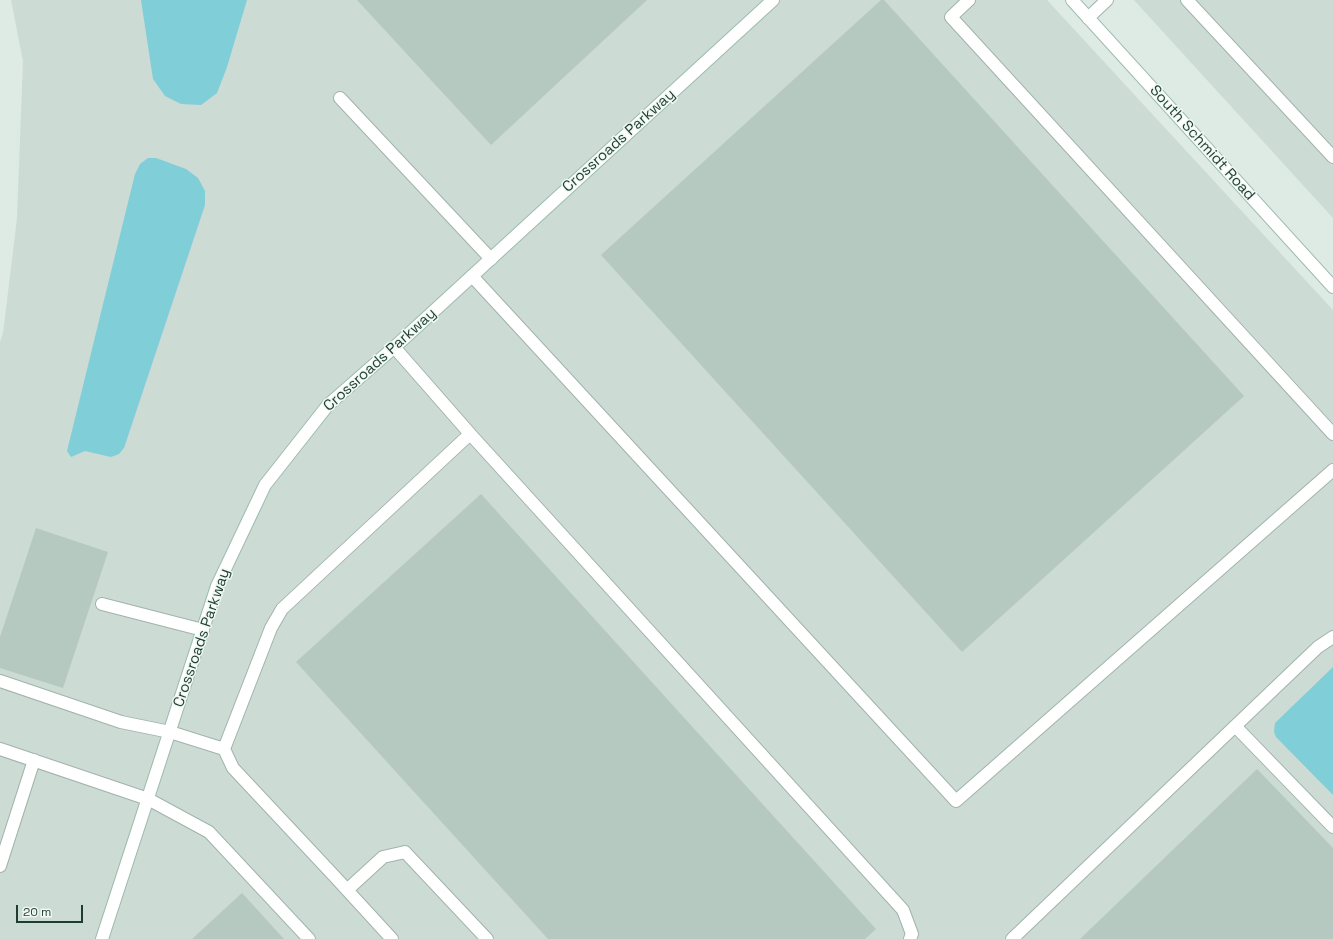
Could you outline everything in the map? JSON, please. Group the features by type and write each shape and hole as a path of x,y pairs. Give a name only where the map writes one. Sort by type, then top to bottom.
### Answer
{"street":[{"name":"Crossroads Parkway","path":"102,939 217,586 264,485 328,405 491,259 773,0"},
{"path":"969,0 951,16 1333,434"},
{"name":"South Schmidt Road","path":"1072,0 1333,287"},
{"path":"1088,18 1107,0"},
{"path":"1187,0 1333,157"},
{"path":"340,98 491,259"},
{"path":"472,276 956,801 1333,470"},
{"path":"394,347 470,434 903,910 912,934 910,939"},
{"path":"392,939 232,768 224,749 271,628 282,609 470,434"},
{"path":"102,604 203,630"},
{"path":"1012,939 1318,647 1333,637"},
{"path":"0,681 120,722 170,732 224,749"},
{"path":"1235,726 1333,827"},
{"path":"0,749 148,799 208,832 309,939"},
{"path":"0,866 34,760"},
{"path":"347,890 383,857 405,852 487,939"}],"shaded area":[{"path":"11,0 1047,0 1333,310 1333,939 0,939 0,342 3,333 17,218 23,61"},
{"path":"1134,0 1333,0 1333,218 1143,10"}],"water":[{"path":"141,0 247,0 227,67 217,93 201,105 181,104 165,96 153,79"},
{"path":"148,158 156,158 186,169 198,178 205,191 205,205 124,448 119,454 111,457 85,451 71,457 67,451 135,174 140,164"},
{"path":"1333,667 1333,795 1276,737 1274,732 1275,723"}],"building":[{"path":"357,0 647,0 491,145"},
{"path":"881,0 884,0 1244,396 962,652 601,255"},
{"path":"481,494 876,929 865,939 548,939 296,662"},
{"path":"36,528 108,552 63,688 0,668 0,637"},
{"path":"1257,769 1333,848 1333,939 1080,939"},
{"path":"242,893 284,939 192,939"}]}
